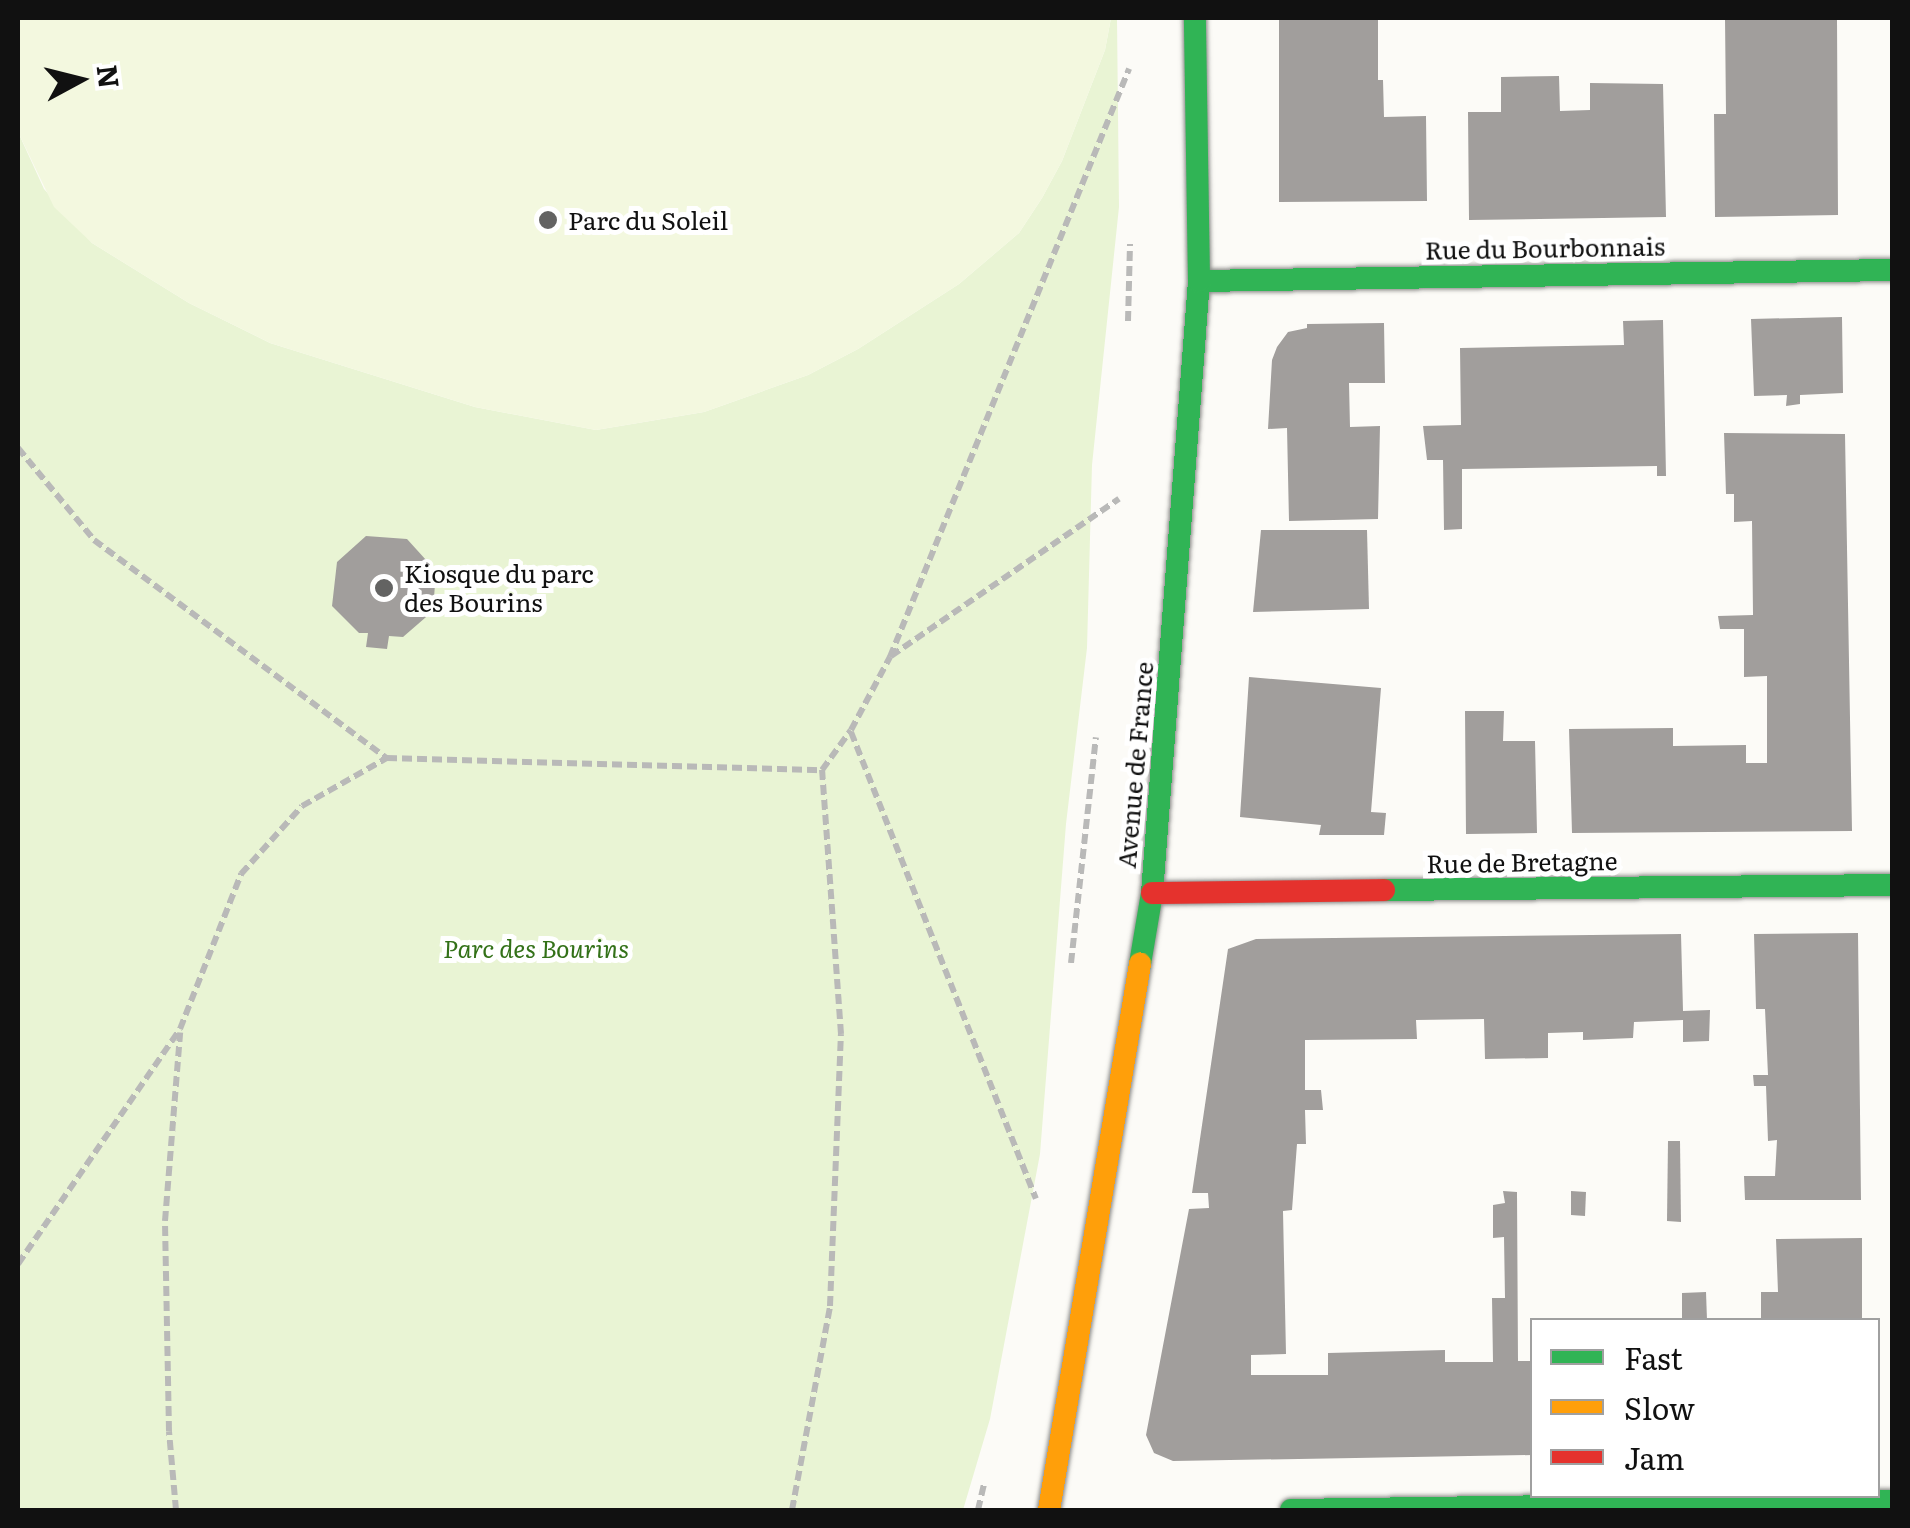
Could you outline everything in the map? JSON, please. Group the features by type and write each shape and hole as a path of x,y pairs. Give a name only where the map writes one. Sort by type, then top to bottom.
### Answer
{"street":[{"name":"Avenue de France","path":"1049,1510 1152,894 1199,281 1195,18"},
{"name":"Rue du Bourbonnais","path":"1199,281 1892,270"},
{"name":"Rue de Bretagne","path":"1152,894 1892,885"},
{"path":"1291,1510 1892,1500"}],"path":[{"path":"792,1510 830,1306 839,1092 841,1034 822,770 851,730 890,657 1133,68 1136,88"},
{"path":"1127,342 1131,225"},
{"path":"18,448 94,540 386,758"},
{"path":"890,657 1121,497 1119,517"},
{"path":"851,730 1037,1202"},
{"path":"1071,966 1096,732"},
{"path":"18,1264 180,1030 242,874 302,806 386,758 822,770"},
{"path":"176,1510 169,1431 165,1221 180,1030"},
{"path":"978,1510 988,1468"}],"green space":[{"name":"Parc du Soleil","path":"18,18 1111,18 1105,50 1062,161 1042,198 1019,233 959,284 858,349 808,375 704,412 596,430 475,407 270,343 189,303 92,243 54,207 18,132"},
{"name":"Parc des Bourins","path":"1111,18 1117,18 1119,207 1092,465 1087,648 1066,824 1040,1154 990,1419 963,1510 18,1510 18,132 44,189 92,243 189,303 270,343 475,407 596,430 704,412 808,375 858,349 959,284 1019,233 1042,198 1062,161 1105,50"}],"building":[{"path":"1279,18 1378,18 1378,80 1383,80 1384,117 1426,116 1427,201 1279,202"},
{"path":"1725,18 1837,18 1838,215 1715,217 1714,114 1726,114"},
{"path":"1559,76 1560,111 1590,110 1590,83 1663,84 1666,217 1469,220 1468,112 1501,112 1501,77"},
{"path":"1842,317 1843,393 1800,395 1800,404 1786,406 1787,395 1754,396 1751,319"},
{"path":"1663,320 1666,476 1657,476 1657,466 1462,469 1462,529 1444,530 1443,460 1427,460 1423,426 1461,425 1460,348 1624,345 1623,321"},
{"path":"1384,323 1385,383 1349,383 1350,427 1380,426 1378,519 1289,521 1287,428 1268,429 1272,360 1277,347 1288,332 1307,328 1307,324"},
{"path":"1724,433 1845,434 1852,831 1572,833 1569,729 1673,728 1673,746 1746,745 1746,763 1767,763 1767,676 1744,677 1744,629 1720,629 1718,616 1753,615 1752,521 1734,522 1734,494 1726,494"},
{"path":"1261,530 1367,530 1369,609 1253,612"},
{"name":"Kiosque du parc des Bourins","path":"366,536 407,539 436,571 433,611 403,637 389,636 387,649 366,647 368,633 359,633 332,606 337,562"},
{"path":"1249,677 1381,688 1371,812 1386,813 1384,835 1319,835 1321,825 1240,817"},
{"path":"1465,711 1504,711 1503,741 1535,741 1537,833 1466,834"},
{"path":"1858,933 1861,1200 1745,1200 1744,1176 1775,1176 1777,1140 1768,1141 1766,1086 1754,1086 1753,1075 1768,1075 1765,1009 1756,1009 1754,934"},
{"path":"1681,934 1683,1011 1710,1010 1709,1041 1683,1042 1683,1020 1634,1022 1633,1038 1583,1040 1583,1032 1548,1033 1548,1058 1485,1059 1484,1019 1416,1020 1417,1039 1305,1040 1305,1090 1321,1090 1323,1110 1305,1110 1306,1144 1297,1144 1292,1210 1283,1211 1286,1354 1251,1355 1251,1375 1328,1375 1328,1353 1445,1350 1445,1362 1493,1362 1492,1298 1505,1298 1504,1237 1493,1238 1493,1205 1505,1203 1503,1191 1517,1192 1518,1361 1530,1361 1530,1455 1173,1461 1154,1453 1146,1435 1189,1209 1209,1208 1208,1193 1192,1193 1228,949 1256,939"},
{"path":"1668,1141 1680,1141 1681,1222 1667,1221"},
{"path":"1571,1191 1586,1192 1585,1216 1571,1215"},
{"path":"1862,1238 1862,1318 1761,1318 1761,1292 1778,1292 1776,1239"},
{"path":"1706,1292 1707,1318 1682,1318 1682,1293"}],"traffic: fast":[{"path":"1140,964 1152,893 1199,281 1195,18"},
{"path":"1199,281 1892,270"},
{"path":"1384,890 1892,885"},
{"path":"1291,1510 1892,1501"}],"traffic: slow":[{"path":"1049,1510 1140,964"}],"traffic: jam":[{"path":"1152,893 1384,890"}],"place":[{"name":"Parc du Soleil","path":"548,220"},
{"name":"Kiosque du parc des Bourins","path":"384,588"}]}
